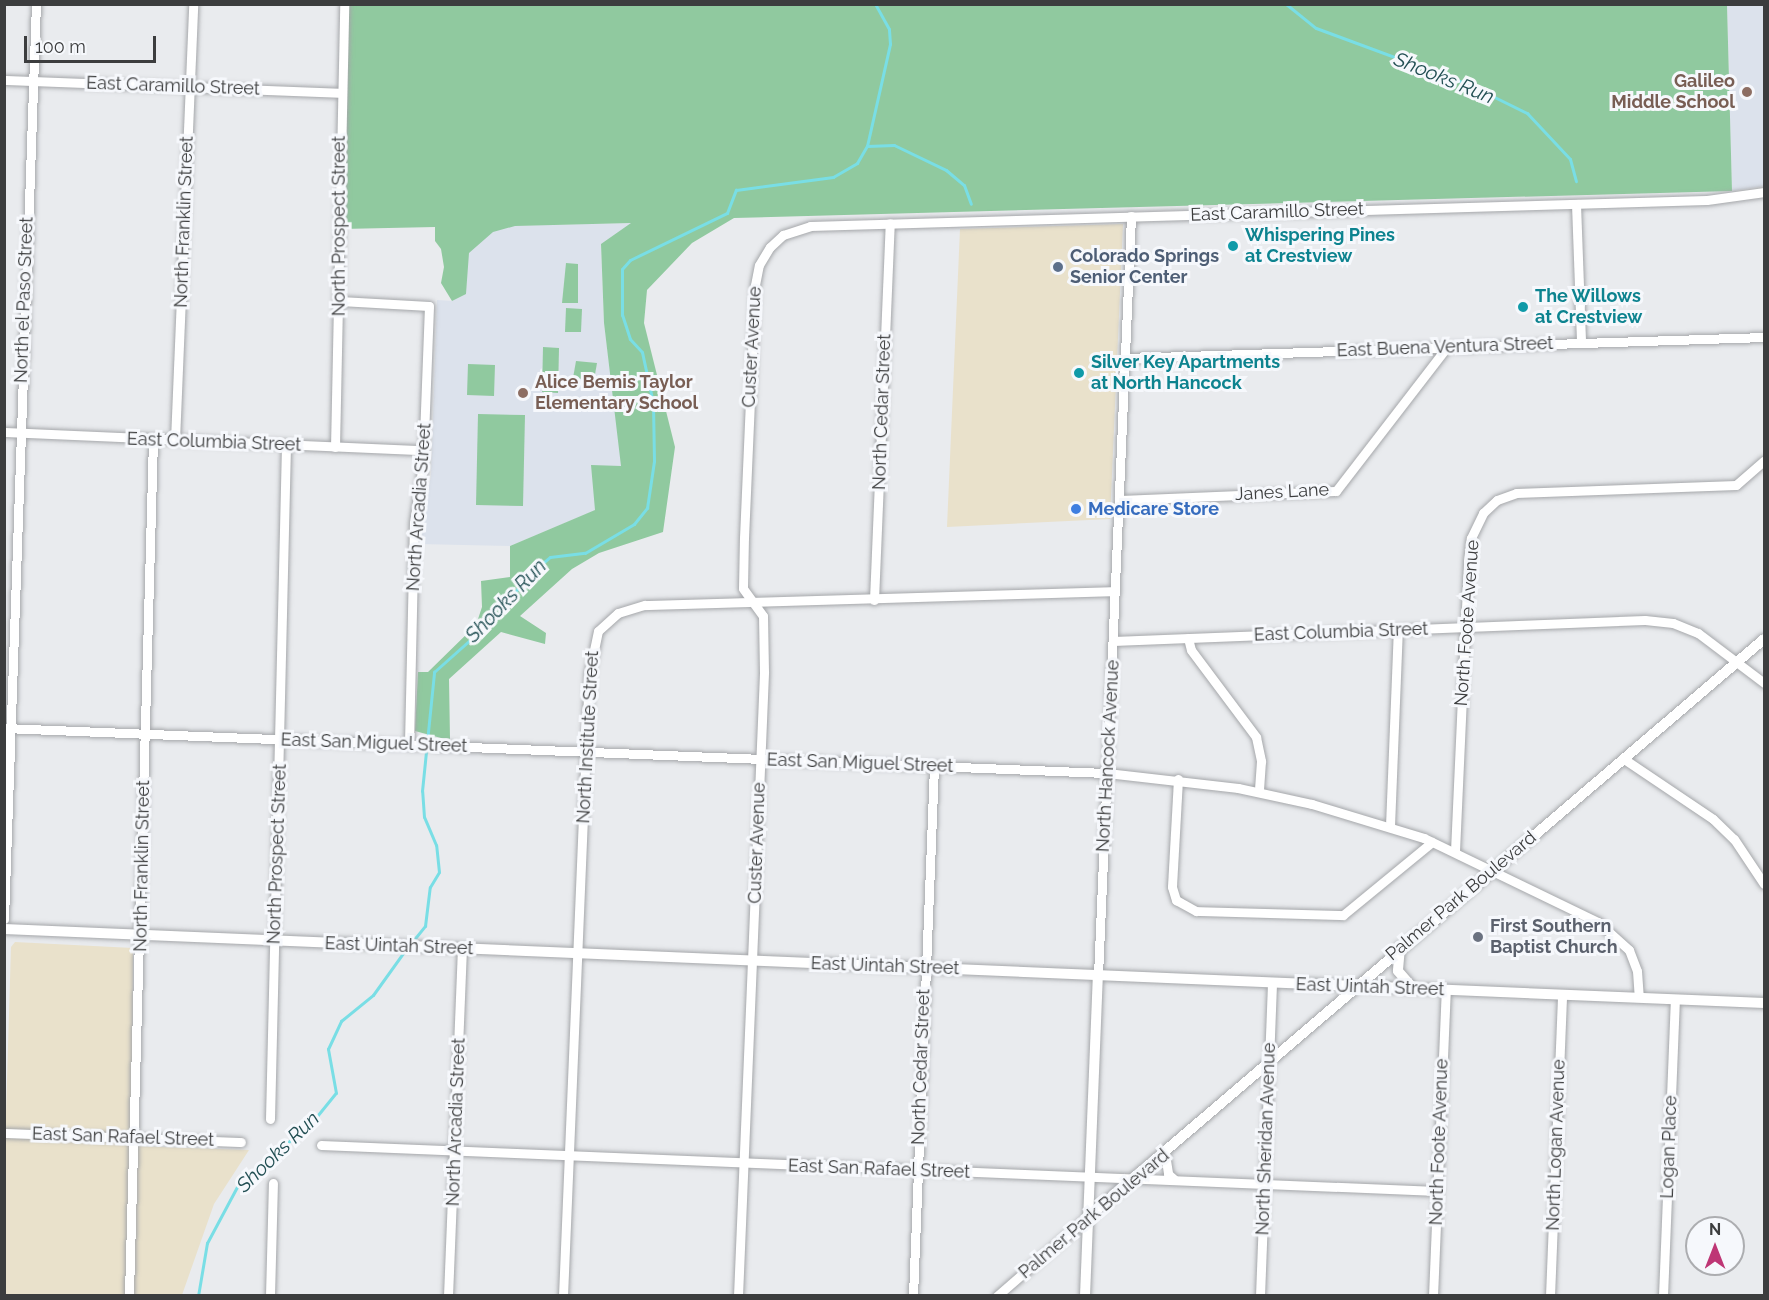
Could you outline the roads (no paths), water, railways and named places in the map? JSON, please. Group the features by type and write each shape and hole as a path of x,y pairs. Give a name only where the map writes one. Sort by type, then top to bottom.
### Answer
{"main road":[{"name":"Palmer Park Boulevard","path":"1088,1217 1165,1154 1269,1059 1354,986 1764,639"},
{"name":"East Uintah Street","path":"4,929 1764,1003"},
{"path":"1400,947 1398,971 1413,988"},
{"name":"North Hancock Avenue","path":"1085,1296 1098,975"}],"street":[{"name":"North el Paso Street","path":"4,919 7,728 36,4"},
{"name":"North Franklin Street","path":"175,440 193,4"},
{"name":"North Prospect Street","path":"335,447 341,257 337,227 344,4"},
{"name":"East Caramillo Street","path":"4,80 341,93"},
{"name":"East Caramillo Street","path":"790,231 810,226 890,223 1715,199 1764,192"},
{"path":"1576,204 1581,342"},
{"name":"North Hancock Avenue","path":"1098,975 1131,216"},
{"name":"North Cedar Street","path":"874,600 890,223"},
{"name":"Custer Avenue","path":"738,1296 760,759 763,616 750,602 743,588 754,285 764,255 790,231"},
{"name":"North Arcadia Street","path":"340,302 429,306 424,450 414,523 408,745"},
{"name":"East Buena Ventura Street","path":"1125,358 1764,337"},
{"name":"Janes Lane","path":"1119,500 1336,491 1447,347"},
{"name":"East Columbia Street","path":"4,432 286,446 424,450"},
{"name":"North Franklin Street","path":"129,1293 153,440"},
{"name":"North Prospect Street","path":"270,1119 286,446"},
{"name":"North Foote Avenue","path":"1455,851 1471,538 1483,513 1497,500 1525,493 1736,485 1764,461"},
{"name":"North Institute Street","path":"563,1296 591,650 598,631 610,618 645,606 1114,591"},
{"name":"East Columbia Street","path":"1113,641 1660,621 1698,633 1764,683"},
{"path":"1390,826 1398,630"},
{"path":"1188,638 1191,650 1256,737 1261,761 1259,792"},
{"name":"East San Miguel Street","path":"7,728 1107,772 1178,779 1259,792 1390,826 1455,851 1616,934 1634,961 1639,997"},
{"path":"1624,759 1713,819 1734,839 1764,884"},
{"name":"North Cedar Street","path":"913,1296 934,766"},
{"path":"1178,779 1172,887 1176,900 1190,910 1343,915 1432,842"},
{"name":"North Arcadia Street","path":"448,1296 462,948"},
{"name":"North Sheridan Avenue","path":"1260,1296 1272,983"},
{"name":"North Foote Avenue","path":"1433,1296 1446,989"},
{"name":"North Logan Avenue","path":"1550,1296 1562,994"},
{"name":"Logan Place","path":"1663,1296 1675,999"},
{"name":"East San Rafael Street","path":"4,1133 241,1142"},
{"name":"East San Rafael Street","path":"321,1145 1437,1191"},
{"path":"1165,1154 1168,1174 1176,1181"},
{"path":"270,1296 273,1183"},
{"name":"Palmer Park Boulevard","path":"997,1296 1088,1217"}],"waterway":[{"name":"Shooks Run","path":"412,942 425,926 430,887 439,872 436,845 424,817 422,791 434,672 501,612 526,577 550,557 585,553 634,524 647,508 654,461 653,403 642,352 630,339 622,315 622,269 630,260 727,213 736,190 833,177 857,163 867,146 890,44 889,29 875,4"},
{"name":"Shooks Run","path":"1286,4 1316,28 1470,85 1527,113 1570,159 1576,181"},
{"name":"Shooks Run","path":"867,146 894,145 946,170 964,185 971,204"},
{"name":"Shooks Run","path":"198,1296 207,1243 238,1185 313,1121 336,1093 328,1049 341,1021 373,995 406,949"}],"place":[{"name":"Galileo Middle School","path":"1747,92"},
{"name":"Whispering Pines at Crestview","path":"1233,246"},
{"name":"Colorado Springs Senior Center","path":"1058,267"},
{"name":"The Willows at Crestview","path":"1523,307"},
{"name":"Silver Key Apartments at North Hancock","path":"1079,373"},
{"name":"Alice Bemis Taylor Elementary School","path":"523,393"},
{"name":"Medicare Store","path":"1076,509"},
{"name":"First Southern Baptist Church","path":"1478,937"}]}
